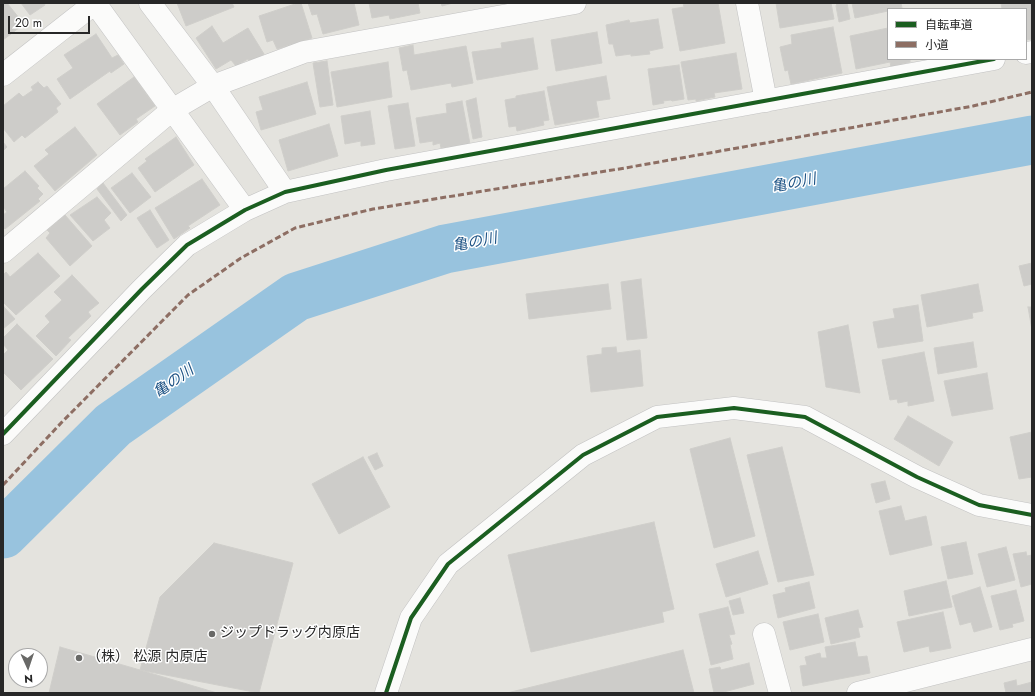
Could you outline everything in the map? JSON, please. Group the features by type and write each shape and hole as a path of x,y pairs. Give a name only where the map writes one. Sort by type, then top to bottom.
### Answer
{"street":[{"path":"3,75 95,3 245,210"},
{"path":"150,3 213,86 285,192"},
{"path":"3,252 172,110 213,86 304,52 575,3"},
{"path":"747,3 766,101"},
{"path":"3,434 142,289 187,246 245,210 285,192 386,170 989,60"},
{"path":"386,693 411,618 448,564 583,455 657,417 734,408 805,417 917,477 979,505 1032,515"},
{"path":"764,634 780,693"},
{"path":"858,693 1032,649"}],"building":[{"path":"3,3 7,3 24,24 3,40"},
{"path":"21,3 44,3 45,5 30,15"},
{"path":"177,3 232,3 234,7 186,26"},
{"path":"301,3 312,38 277,49 273,40 267,42 259,16"},
{"path":"308,3 354,3 359,25 323,34 317,14 312,15"},
{"path":"369,3 418,3 420,13 390,19 389,15 372,18"},
{"path":"441,3 453,3 442,6"},
{"path":"683,3 718,3 725,43 680,51 672,9 684,7"},
{"path":"776,3 831,3 834,19 780,28"},
{"path":"837,3 847,3 850,19 839,22 836,6"},
{"path":"852,3 901,3 902,8 887,8 887,11 855,18"},
{"path":"1001,3 1032,3 1032,39 1027,40 1027,8 1002,8"},
{"path":"658,19 663,48 649,51 650,54 616,56 613,44 609,44 606,25 629,20 630,23"},
{"path":"212,26 223,43 248,28 264,54 251,63 248,59 236,66 231,60 216,69 196,38"},
{"path":"833,27 842,73 791,84 788,70 785,71 780,47 792,44 791,35"},
{"path":"887,28 887,60 910,60 910,62 891,67 890,62 856,69 850,36"},
{"path":"597,32 602,63 556,71 551,40"},
{"path":"96,34 112,58 118,55 124,64 111,73 110,71 70,99 57,79 73,68 64,55"},
{"path":"533,38 538,69 477,80 472,52 502,48 501,43"},
{"path":"413,45 414,55 466,46 473,83 452,87 451,83 411,90 407,70 403,71 399,48"},
{"path":"736,53 742,89 714,93 715,97 696,101 696,99 688,100 681,62"},
{"path":"327,61 333,105 320,107 313,63"},
{"path":"388,62 392,97 337,107 331,72"},
{"path":"679,65 684,99 663,101 664,103 653,105 648,69"},
{"path":"606,76 610,99 596,101 599,117 555,125 547,87"},
{"path":"134,77 155,106 136,119 138,122 120,135 97,104"},
{"path":"38,82 44,88 47,86 61,104 56,108 58,112 25,138 22,135 14,142 3,128 3,106 19,93 23,97 33,90 31,87"},
{"path":"307,82 316,114 261,130 256,112 263,110 259,97"},
{"path":"544,91 549,120 543,121 544,125 517,131 516,126 509,127 505,100 516,98 516,96"},
{"path":"476,98 482,137 473,139 466,101"},
{"path":"462,101 470,144 441,148 440,143 433,145 433,141 420,143 416,118 447,113 446,104"},
{"path":"408,103 415,146 395,149 388,106"},
{"path":"370,111 375,144 361,146 361,141 345,144 341,116"},
{"path":"329,124 338,156 288,171 279,140"},
{"path":"75,127 97,155 55,191 34,166 49,154 45,150"},
{"path":"176,137 194,165 155,192 138,168 147,161 145,159"},
{"path":"3,142 7,147 3,151"},
{"path":"25,171 39,186 37,188 43,194 38,199 40,201 5,229 3,227 3,215 7,212 3,207 3,189"},
{"path":"132,173 151,197 130,213 111,188"},
{"path":"202,179 220,205 188,226 190,228 174,239 155,208"},
{"path":"103,183 127,215 121,221 97,189"},
{"path":"97,197 111,213 104,220 110,228 93,241 70,215"},
{"path":"150,210 169,240 157,248 137,218"},
{"path":"65,215 92,246 70,266 46,238 50,233 47,230"},
{"path":"38,253 60,276 16,315 3,302 3,275 6,272 10,277"},
{"path":"1032,263 1032,284 1024,286 1019,266"},
{"path":"72,275 99,303 88,312 91,316 68,338 71,340 56,356 36,336 50,322 45,316 62,300 54,292"},
{"path":"641,279 647,338 627,340 621,282"},
{"path":"608,284 611,309 529,319 526,294"},
{"path":"978,284 983,311 972,313 973,318 927,327 921,295"},
{"path":"918,305 923,341 878,348 873,322 895,318 893,309"},
{"path":"4,307 15,319 3,329 3,308"},
{"path":"1028,307 1032,307 1032,330"},
{"path":"17,324 53,359 21,390 3,372 3,355 8,350 3,344 3,338"},
{"path":"848,325 860,393 826,387 818,332"},
{"path":"973,342 977,367 938,374 934,348"},
{"path":"616,347 617,353 640,350 643,386 591,392 587,356 602,354 602,348"},
{"path":"924,352 934,401 908,406 908,401 898,403 897,399 890,400 882,360"},
{"path":"987,373 993,409 952,416 944,381"},
{"path":"908,416 953,442 939,466 894,439"},
{"path":"1032,432 1032,477 1019,479 1010,437"},
{"path":"730,438 755,536 714,548 690,449"},
{"path":"782,447 814,575 778,582 747,455"},
{"path":"377,453 383,466 375,470 368,457"},
{"path":"363,457 390,507 339,534 312,484"},
{"path":"885,481 890,499 876,503 871,484"},
{"path":"901,506 905,521 926,516 932,545 890,555 879,511"},
{"path":"654,522 674,609 662,612 664,622 531,652 508,555"},
{"path":"966,542 973,574 948,579 941,547"},
{"name":"ジップドラッグ内原店","path":"214,543 293,563 259,693 140,670 160,597"},
{"path":"1006,547 1015,580 987,587 978,554"},
{"path":"758,551 768,584 726,597 716,564"},
{"path":"1026,552 1027,556 1032,555 1032,584 1021,587 1013,554"},
{"path":"946,581 952,607 909,616 904,591"},
{"path":"809,582 815,608 778,618 773,595 786,592 785,588"},
{"path":"980,587 992,627 974,632 971,622 960,625 952,596"},
{"path":"1016,590 1024,621 1012,624 1013,627 1000,630 991,596"},
{"path":"740,598 744,613 733,615 729,601"},
{"path":"728,607 735,634 729,635 732,644 730,645 733,659 711,665 699,614"},
{"path":"858,610 863,627 858,628 860,637 831,644 825,618"},
{"path":"943,612 951,648 930,652 929,646 904,652 897,622"},
{"path":"818,614 824,642 790,650 783,622"},
{"path":"855,642 858,657 867,656 870,673 803,686 800,666 807,665 805,657 820,653 821,658 827,658 825,647"},
{"name":"（株） 松源 内原店","path":"60,647 140,670 217,693 49,693"},
{"path":"683,650 694,693 507,693"},
{"path":"749,663 754,684 720,693 714,693 709,669 720,667 721,670"},
{"path":"1016,680 1017,686 1032,682 1032,693 1006,693 1004,683"}],"waterway":[{"name":"亀の川","path":"3,534 113,425 296,297 445,249 1032,140"}],"marked path":[{"path":"3,485 62,422 188,295 241,258 295,228 373,209 625,168 973,106 1032,92"}],"cycle path":[{"path":"3,434 142,289 187,245 245,210 285,192 386,170 989,60"},
{"path":"386,693 411,618 448,564 583,455 657,417 734,408 805,417 917,477 979,505 1032,515"}],"place":[{"name":"ジップドラッグ内原店","path":"212,634"},
{"name":"（株） 松源 内原店","path":"79,658"}]}
